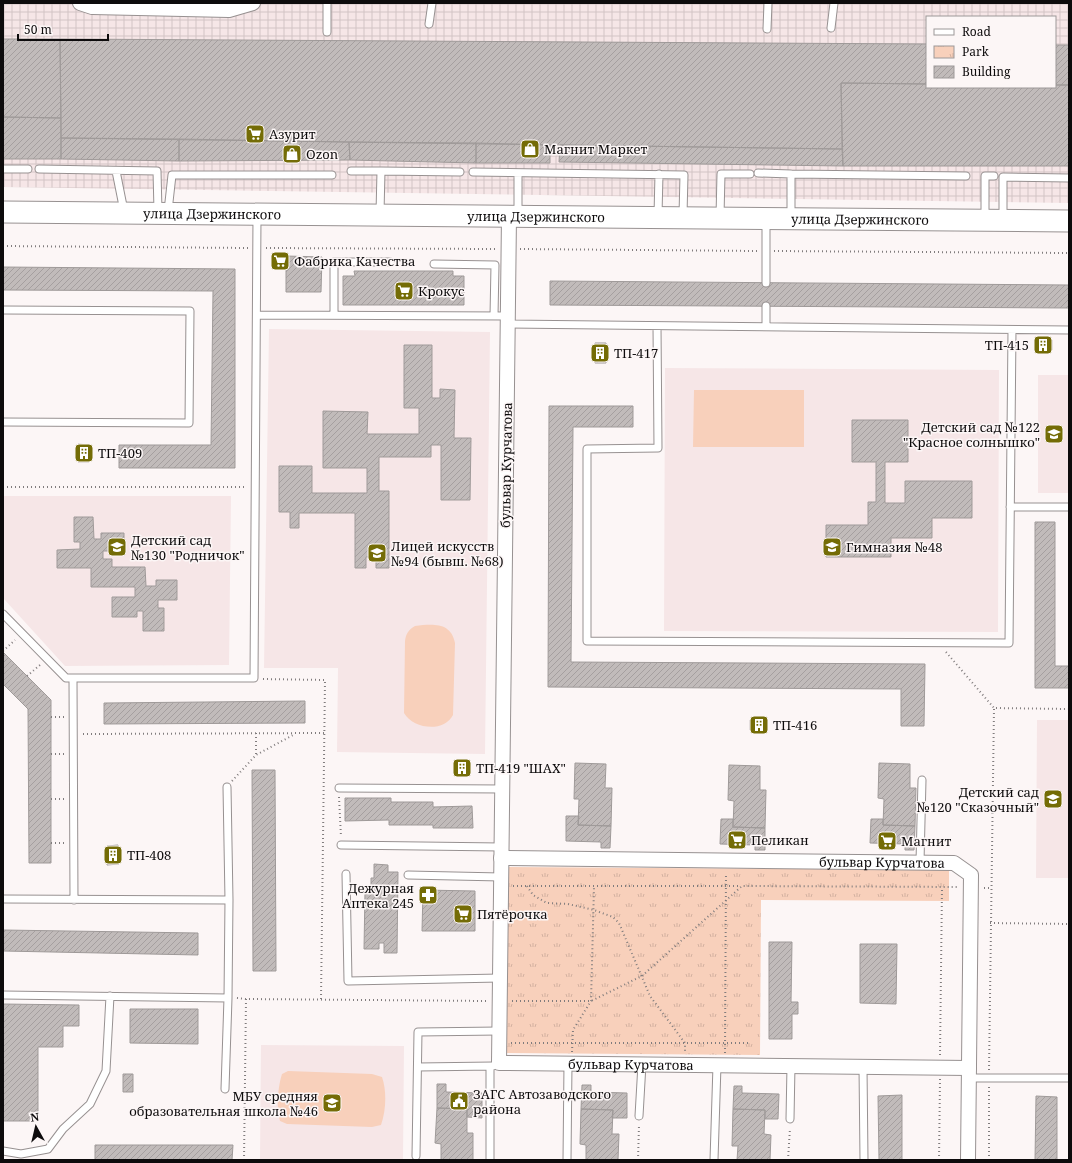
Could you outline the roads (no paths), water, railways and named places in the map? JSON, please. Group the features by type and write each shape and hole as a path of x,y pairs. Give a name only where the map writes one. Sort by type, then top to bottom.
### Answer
{"main road":[{"name":"улица Дзержинского","path":"3,212 1069,221"}],"street":[{"path":"80,3 92,7 229,10 253,3"},
{"name":"бульвар Курчатова","path":"514,216 509,249 503,319 500,978 499,1037 494,1065 642,1064 940,1067 969,1073"},
{"name":"бульвар Курчатова","path":"501,852 726,860 954,863 971,875 968,1160"}],"lane":[{"path":"327,3 327,32"},
{"path":"429,24 432,3"},
{"path":"767,29 768,3"},
{"path":"831,28 834,3"},
{"path":"3,169 28,169"},
{"path":"39,169 157,171 163,213"},
{"path":"116,170 125,213"},
{"path":"351,171 460,172"},
{"path":"380,215 381,171"},
{"path":"474,172 684,175 683,218"},
{"path":"514,216 518,173"},
{"path":"658,217 659,174"},
{"path":"720,218 721,174 750,174"},
{"path":"758,174 966,176"},
{"path":"790,218 791,174"},
{"path":"163,213 172,175 332,175"},
{"path":"994,176 982,176 994,220"},
{"path":"994,220 1003,177 1069,178"},
{"path":"3,614 66,678 254,678 257,214"},
{"path":"766,218 766,283"},
{"path":"334,316 334,262 390,262"},
{"path":"434,264 495,265 503,319"},
{"path":"766,306 766,327"},
{"path":"3,310 190,311 190,423 3,422"},
{"path":"257,315 503,319 657,326 1069,330"},
{"path":"657,326 658,448 587,449 588,641 1008,643 1012,330"},
{"path":"1010,507 1069,507"},
{"path":"72,679 74,900"},
{"path":"920,862 922,780"},
{"path":"225,1089 229,900 227,787"},
{"path":"339,788 502,789"},
{"path":"341,845 501,852"},
{"path":"346,874 348,981 500,978"},
{"path":"408,875 501,882"},
{"path":"3,899 229,900"},
{"path":"3,995 228,998"},
{"path":"3,1151 21,1154 48,1149 63,1129 90,1104 106,1071 110,996"},
{"path":"416,1156 418,1032 499,1037"},
{"path":"567,1160 570,1064"},
{"path":"639,1116 642,1064"},
{"path":"418,1067 494,1065 490,1160"},
{"path":"714,1160 721,1065"},
{"path":"790,1119 791,1066"},
{"path":"863,1067 864,1160"},
{"path":"969,1073 989,1078 1069,1078"}],"place":[{"name":"Азурит","path":"255,134"},
{"name":"Магнит Маркет","path":"530,149"},
{"name":"Ozon","path":"292,154"},
{"name":"Фабрика Качества","path":"280,261"},
{"name":"Крокус","path":"404,291"},
{"name":"ТП-415","path":"1043,345"},
{"name":"ТП-417","path":"600,353"},
{"name":"Детский сад №122 \"Красное солнышко\"","path":"1054,434"},
{"name":"ТП-409","path":"84,453"},
{"name":"Детский сад №130 \"Родничок\"","path":"117,547"},
{"name":"Гимназия №48","path":"832,547"},
{"name":"Лицей искусств №94 (бывш. №68)","path":"377,553"},
{"name":"ТП-416","path":"759,725"},
{"name":"ТП-419 \"ШАХ\"","path":"462,768"},
{"name":"Детский сад №120 \"Сказочный\"","path":"1053,799"},
{"name":"Пеликан","path":"737,840"},
{"name":"Магнит","path":"887,841"},
{"name":"ТП-408","path":"113,855"},
{"name":"Дежурная Аптека 245","path":"428,895"},
{"name":"Пятёрочка","path":"463,914"},
{"name":"ЗАГС Автозаводского района","path":"459,1101"},
{"name":"МБУ средняя образовательная школа №46","path":"332,1103"}]}
